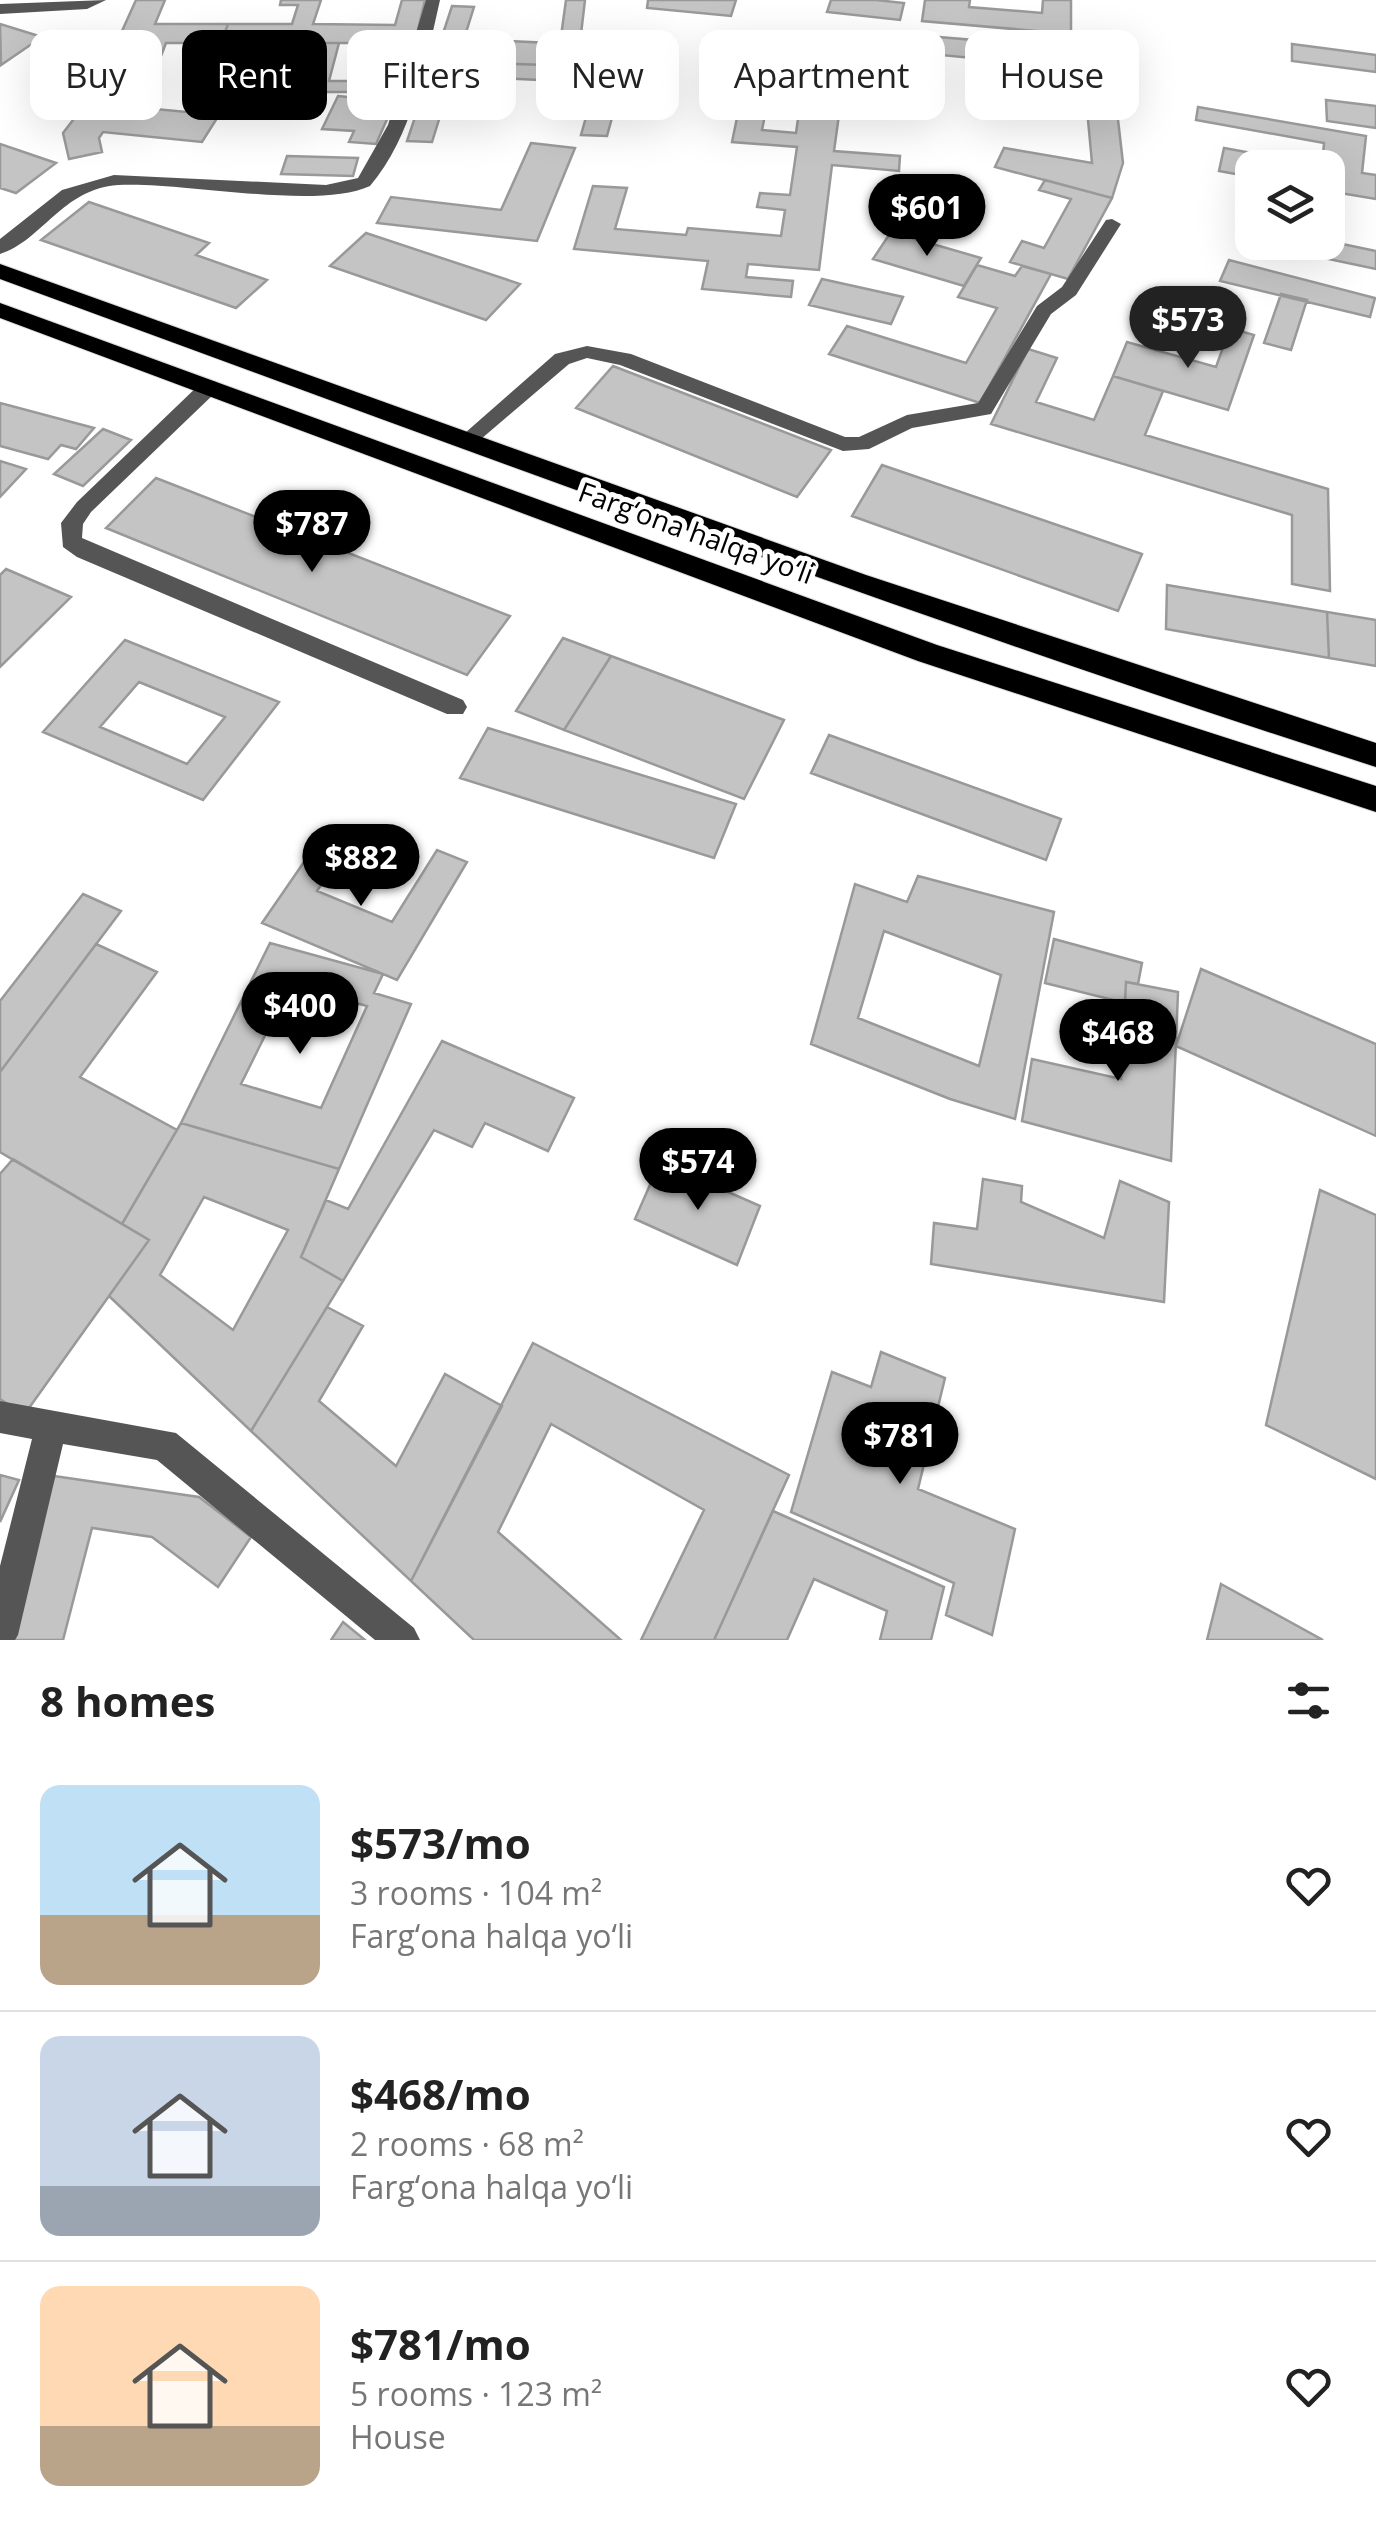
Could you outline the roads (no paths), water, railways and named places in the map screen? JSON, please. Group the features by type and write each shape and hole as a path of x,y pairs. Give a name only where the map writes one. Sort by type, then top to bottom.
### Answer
{"highway":[{"name":"Farg‘ona halqa yo‘li","path":"0,271 847,581 1195,699 1376,755"},
{"name":"Farg‘ona halqa yo‘li","path":"0,310 928,653 1376,799"}],"street":[{"path":"0,9 86,5 99,0"},
{"path":"0,248 68,194 114,180 326,190 364,182 374,170 409,93 433,0"},
{"path":"466,440 562,358 587,352 624,358 843,444 862,444 907,422 984,409 1044,310 1069,291 1112,224"},
{"path":"208,387 84,508 72,523 71,541 86,551 455,707"},
{"path":"0,1417 164,1445 402,1640"},
{"path":"0,1635 52,1424"}]}
